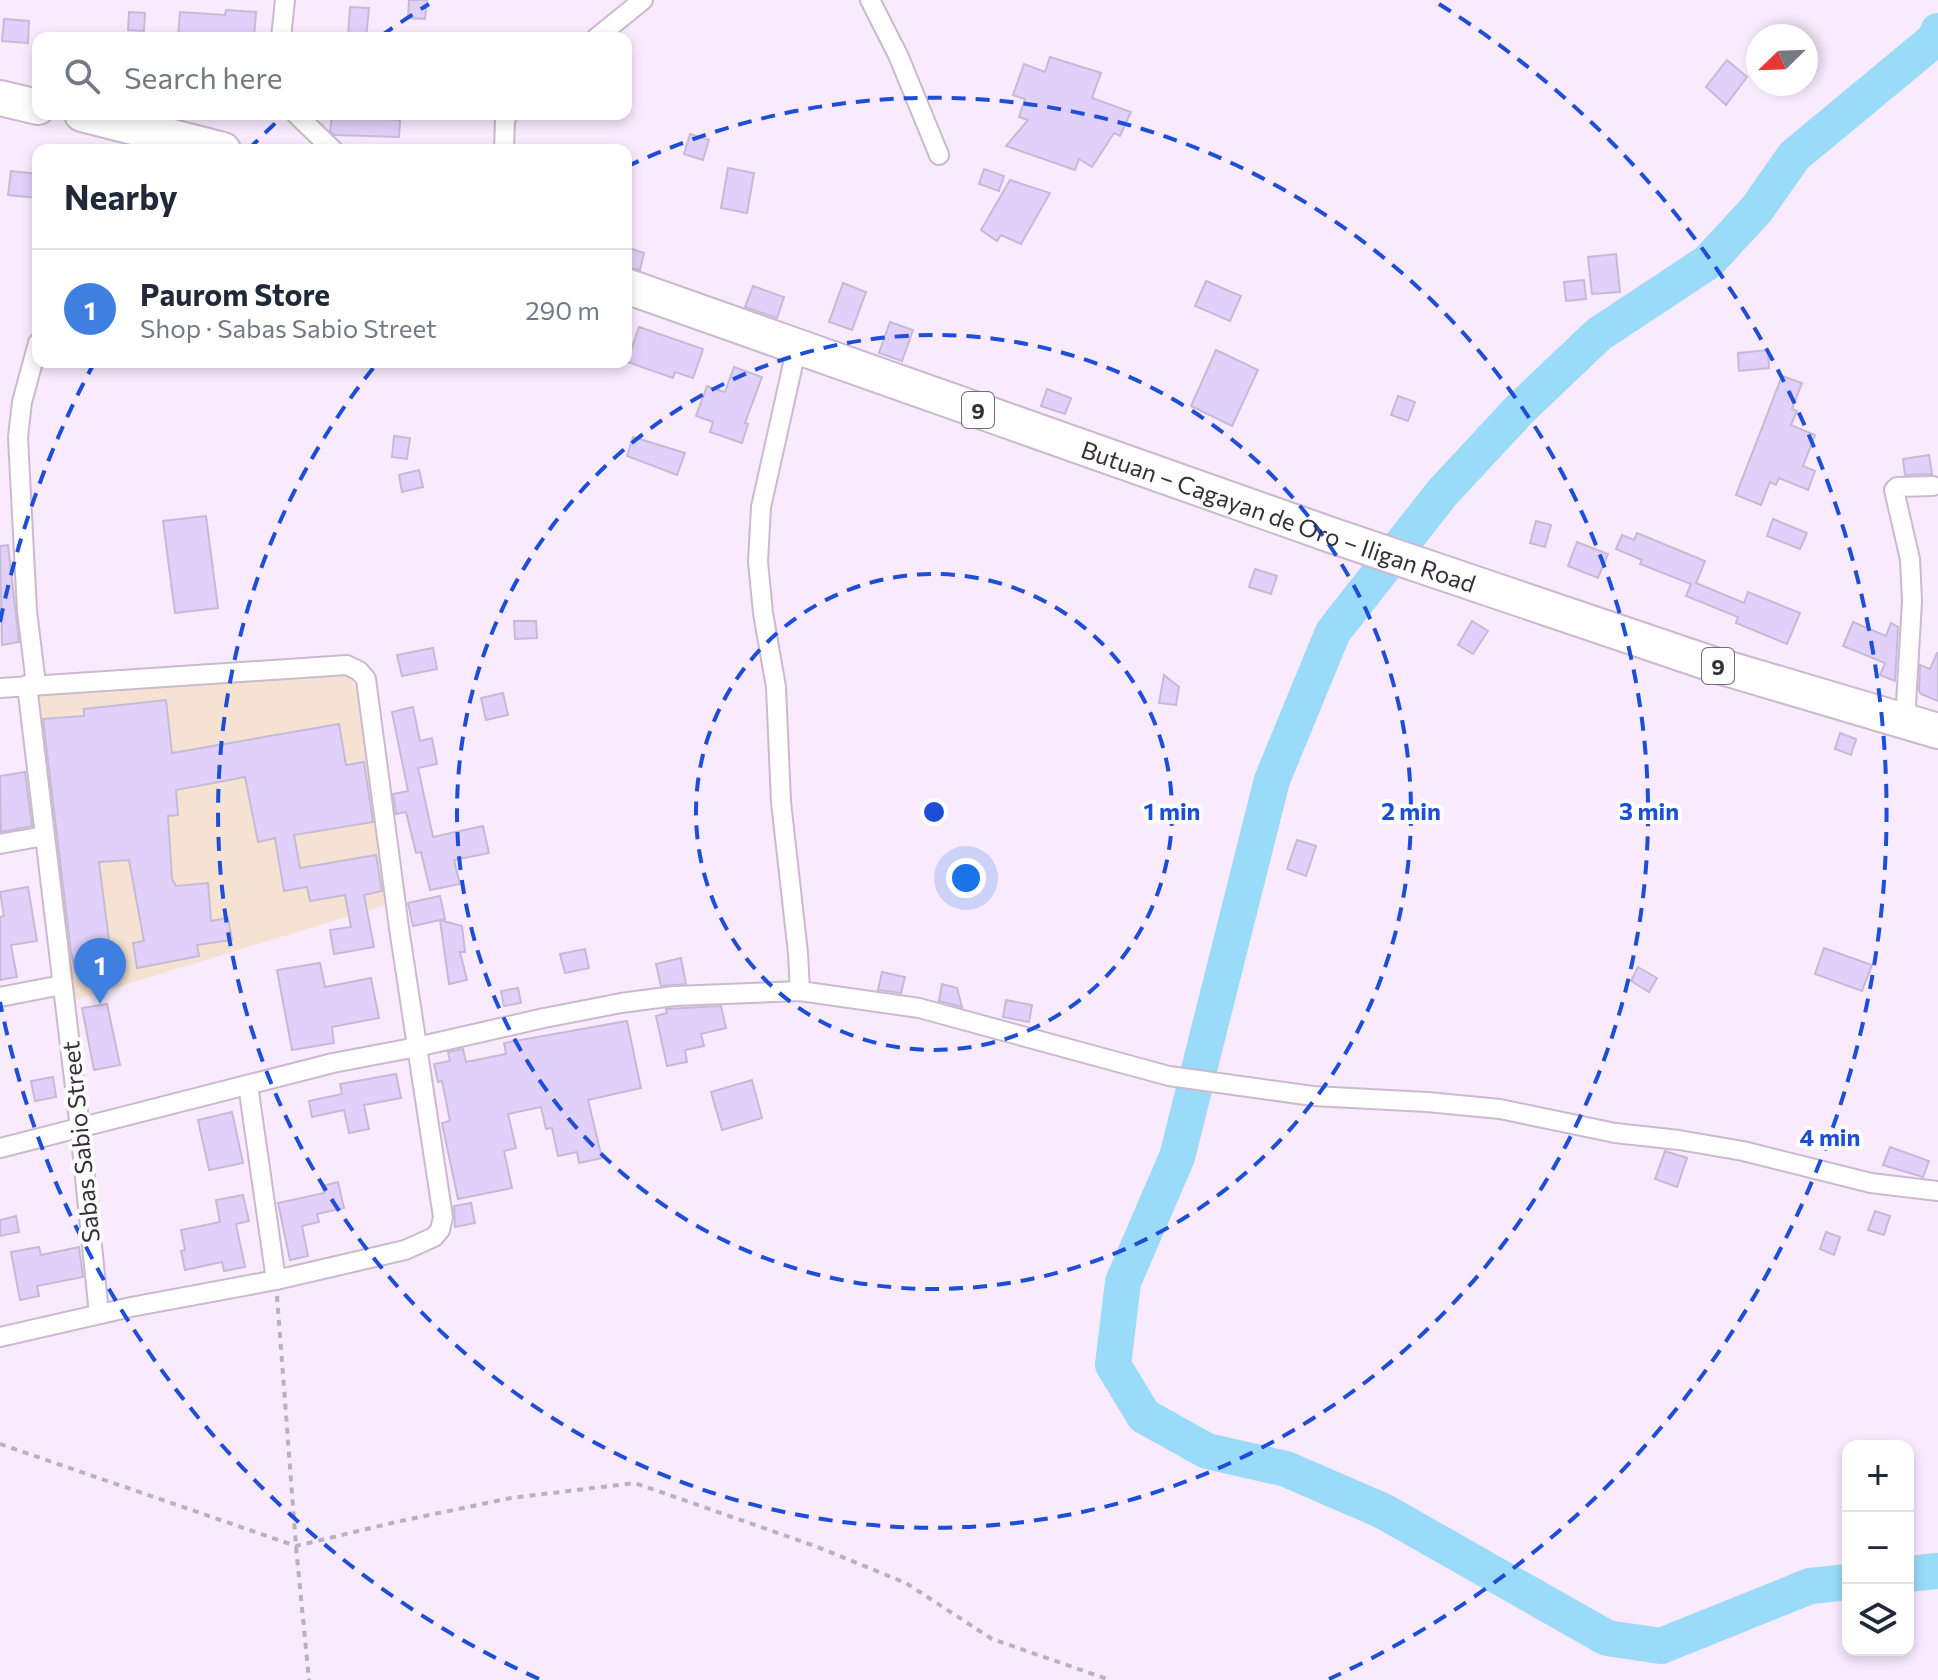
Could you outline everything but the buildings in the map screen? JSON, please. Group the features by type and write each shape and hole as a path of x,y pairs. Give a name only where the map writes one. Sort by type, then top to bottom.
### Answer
{"highway":[{"path":"0,98 32,106"},
{"path":"106,120 200,144"},
{"name":"Butuan – Cagayan de Oro – Iligan Road","path":"632,288 1331,535 1712,664 1938,731"}],"street":[{"path":"282,32 285,0"},
{"path":"603,32 643,0"},
{"path":"870,0 898,55 939,155"},
{"path":"302,120 327,144"},
{"path":"504,144 505,120"},
{"path":"797,346 761,507 758,562 776,687 781,802 800,991"},
{"name":"Sabas Sabio Street","path":"32,365 22,402 18,437 31,684 44,836 99,1314"},
{"path":"1905,721 1910,677 1912,587 1910,559 1894,490 1897,487 1933,486"},
{"path":"0,688 347,665 366,679 443,1217 440,1230 422,1244 405,1250 0,1337"},
{"path":"0,844 44,836"},
{"path":"0,997 62,985"},
{"path":"0,1148 375,1053 417,1047 621,1003 674,996 800,991 919,1008 1169,1076 1313,1096 1500,1109 1615,1133 1743,1151 1871,1183 1938,1191"},
{"path":"248,1085 276,1280"}],"path":[{"path":"276,1280 309,1680"},
{"path":"0,1444 296,1546 511,1498 635,1483 815,1546 906,1583 992,1639 1110,1680"}],"shaded area":[{"path":"348,674 360,696 385,905 69,1002 35,693"}],"waterway":[{"path":"1842,1583 1810,1586 1661,1646 1607,1638 1383,1511 1286,1469 1207,1451 1144,1416 1113,1365 1123,1282 1177,1157 1272,780 1333,632 1442,493 1521,408 1599,334 1708,262 1757,209 1794,156 1935,39 1938,31"},
{"path":"1914,1573 1938,1571"}],"place":[{"name":"Paurom Store","path":"100,1004"}]}
